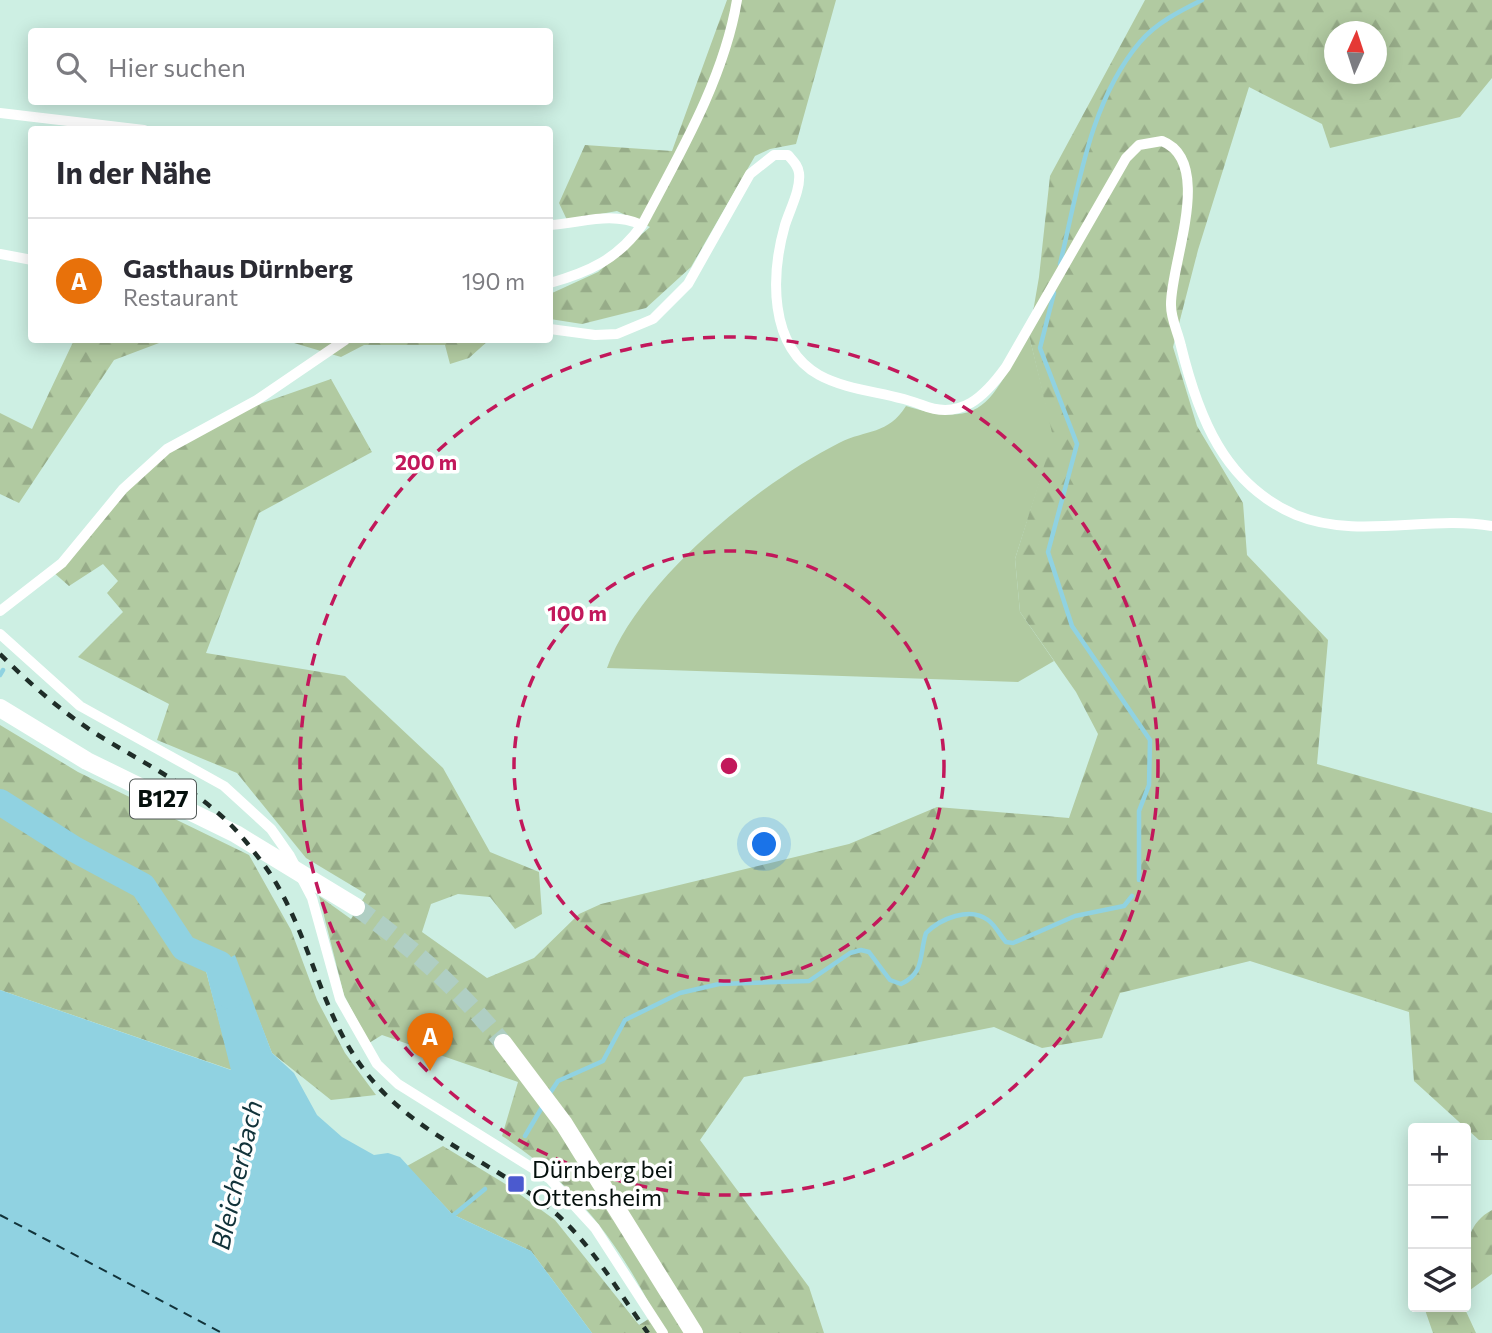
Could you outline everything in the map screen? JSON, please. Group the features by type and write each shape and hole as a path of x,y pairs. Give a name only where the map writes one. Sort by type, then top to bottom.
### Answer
{"main road":[{"name":"B127","path":"0,708 87,761 236,834 356,907"},
{"path":"503,1043 564,1124 694,1333"}],"street":[{"path":"553,282 580,274 607,261 627,246 642,225 715,76 729,38 737,0"},
{"path":"0,113 110,126"},
{"path":"553,329 595,335 617,334 653,320 688,284 750,174 761,162 774,155 788,155 799,174 784,229 776,288 783,333 792,350 819,375 835,382 902,397 932,409 963,408 984,396 1006,367 1126,158 1139,145 1162,141 1175,149 1188,181 1185,223 1171,295 1172,316 1197,405 1214,441 1241,475 1283,508 1312,520 1337,524 1468,523 1492,526"},
{"path":"553,225 583,223 609,216 624,217 642,225"},
{"path":"0,254 28,259"},
{"path":"0,611 62,564 123,489 167,449 257,400 341,343"},
{"path":"0,634 80,706 224,786 260,817 290,856 312,898 340,999 377,1064 398,1084 550,1179 595,1228 663,1333"}],"green space":[{"path":"727,0 836,0 796,144 770,149 755,156 691,267 646,308 582,324 553,319 553,293 598,272 650,227 617,211 567,220 559,203 585,145 672,151"},
{"path":"1145,0 1492,0 1492,78 1460,117 1330,148 1322,124 1249,87 1198,250 1173,347 1197,426 1243,503 1247,555 1328,640 1317,764 1492,813 1492,1140 1479,1140 1471,1133 1471,1123 1460,1123 1414,1081 1409,1012 1250,961 1120,993 1102,1038 1042,1048 994,1027 744,1077 700,1140 809,1287 824,1333 592,1333 531,1251 452,1214 407,1166 443,1146 507,1185 555,1220 639,1325 655,1315 625,1262 591,1215 550,1173 502,1136 518,1082 382,1035 369,1043 344,995 319,896 351,919 366,894 306,858 237,773 157,740 169,704 78,657 123,612 107,593 118,581 103,564 69,586 53,572 160,451 231,414 331,379 372,452 259,513 206,653 345,676 443,768 490,852 539,872 542,914 515,929 490,897 458,894 431,904 422,932 487,978 534,958 579,914 601,904 849,844 937,807 1069,818 1098,734 1076,692 1020,612 1015,559 1053,437 1029,335 1039,277 1050,176"},
{"path":"1029,335 1054,437 1015,559 1020,612 1054,661 1018,682 607,668 623,635 645,602 704,538 738,509 773,483 839,443 884,427 906,406 933,413 954,414 971,411 984,403 995,391"},
{"path":"73,343 159,343 114,360 19,503 0,494 0,413 32,429"},
{"path":"294,343 486,343 469,358 450,364 445,345 364,345 341,357"},
{"path":"0,725 78,772 249,855 291,930 317,1000 345,1053 376,1095 331,1100 272,1053 234,956 206,971 232,1070 0,990"},
{"path":"1492,1210 1492,1274 1471,1289 1471,1234 1482,1217"},
{"path":"1426,1312 1466,1312 1476,1333 1433,1333"}],"water":[{"path":"235,955 272,1053 294,1073 317,1115 342,1137 374,1155 388,1153 400,1157 452,1214 531,1251 592,1333 0,1333 0,990 231,1070 206,971"}],"waterway":[{"path":"1060,264 1088,148 1109,92 1123,66 1146,35 1169,18 1202,0"},
{"path":"1054,293 1040,348 1077,444 1048,552 1072,626 1150,740 1149,785 1139,811 1139,880"},
{"path":"0,675 3,670"},
{"name":"Bleicherbach","path":"0,802 74,849 143,886 184,948 220,964 230,996"},
{"path":"548,1096 558,1081 603,1061 625,1020 680,993 719,984 809,981 850,953 861,950 869,952 890,980 901,984 909,980 918,969 926,933 947,919 964,914 981,916 991,922 1006,942 1013,943 1075,916 1124,906 1132,896"},
{"path":"525,1136 544,1104"},
{"path":"451,1217 485,1189"}],"ferry route":[{"path":"0,1215 222,1333"}],"tunnel":[{"path":"356,907 434,970 503,1043"}],"railway":[{"path":"0,654 72,717 177,783 231,825 280,890 336,1022 349,1048 366,1072 404,1111 444,1140 527,1191 562,1219 602,1266 648,1333"}],"place":[{"name":"Gasthaus Dürnberg","path":"430,1071"},
{"name":"Dürnberg bei Ottensheim","path":"516,1184"}]}
